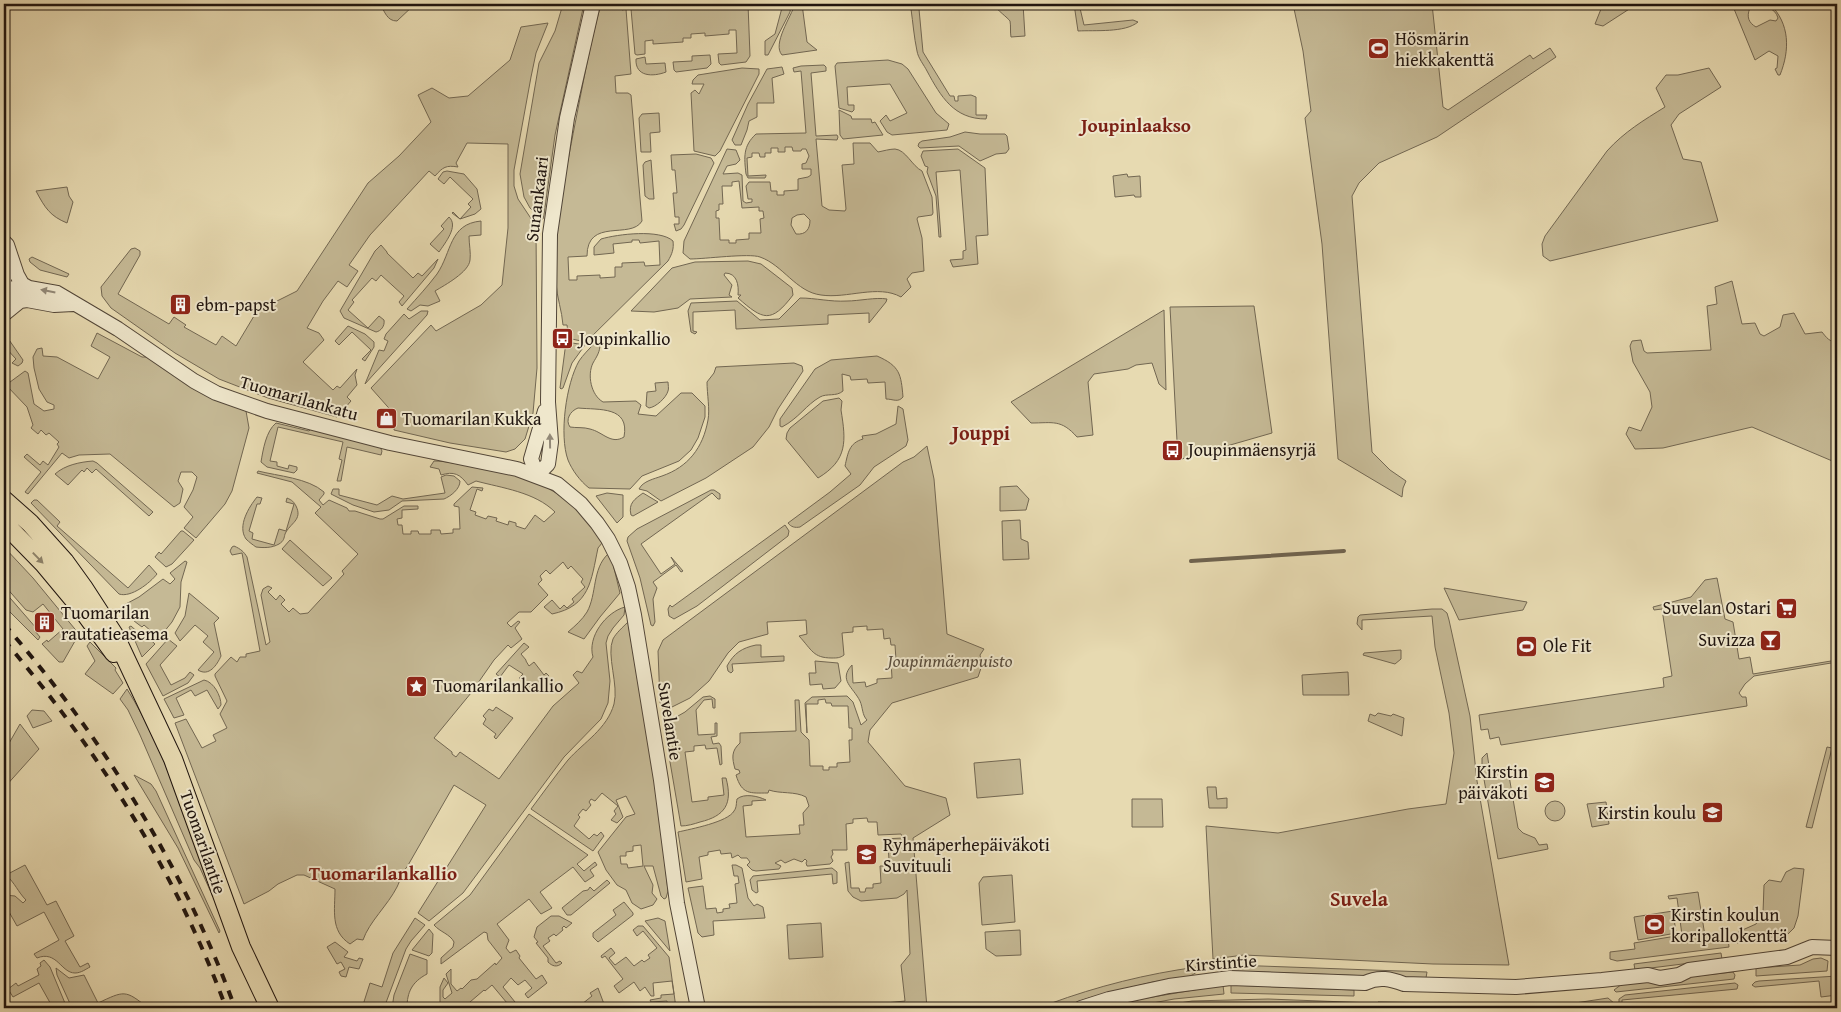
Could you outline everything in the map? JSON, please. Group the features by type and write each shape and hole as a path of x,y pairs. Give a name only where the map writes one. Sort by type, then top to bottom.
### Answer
{"main road":[{"name":"Tuomarilantie","path":"4,500 46,540 83,587 116,638 173,759 238,938 270,1008"},
{"name":"Tuomarilantie","path":"4,523 44,564 133,676"}],"street":[{"name":"Sunankaari","path":"537,475 548,464 550,454 548,402 550,234 567,118 593,4"},
{"path":"4,242 7,245 22,284 20,301 4,314"},
{"path":"4,278 4,293"},
{"path":"4,293 22,284"},
{"name":"Tuomarilankatu","path":"22,284 29,288 57,293 118,330 194,381 216,393 253,407 390,443 517,469 537,475"},
{"path":"4,293 20,301"},
{"name":"Tuomarilankatu","path":"20,301 33,301 54,305 73,304"},
{"name":"Suvelantie","path":"537,475 557,484 581,504 597,523 608,539 620,563 628,587 661,780 677,903 698,1008"},
{"name":"Kirstintie","path":"1081,1008 1109,999 1169,986 1230,978 1365,983 1374,979 1391,980 1404,984 1516,987 1648,975 1659,968 1678,966 1688,970 1787,957 1812,947 1837,948"}],"green space":[{"path":"380,4 415,4 397,21 394,21 389,18"},
{"path":"563,4 584,4 555,135 544,215 543,219 541,219 530,208 524,197 520,174 539,63 555,31"},
{"path":"601,4 622,4 622,10 626,9 631,74 615,76 616,93 628,93 631,95 642,221 629,229 610,231 594,237 589,244 587,256 568,257 569,280 577,280 577,276 600,275 600,278 615,277 615,267 622,267 622,263 644,262 645,266 660,265 659,241 640,243 639,240 632,240 632,242 613,244 614,253 594,255 594,247 601,239 628,234 659,235 673,241 673,247 668,261 586,342 567,338 564,333 568,333 567,325 563,325 557,289 556,243 567,163"},
{"path":"699,4 748,4 750,56 746,62 721,65 719,63 718,54 737,53 736,30 729,30 729,34 705,36 705,33 691,34 691,38 683,38 683,42 653,44 653,40 645,41 645,54 635,54 631,9"},
{"path":"783,4 791,4 790,12 768,55 765,55 765,41 775,34"},
{"path":"795,4 802,4 807,42 817,50 782,55 779,44"},
{"path":"993,4 1023,4 1025,36 1011,37 1010,21"},
{"path":"1074,4 1079,4 1084,25 1133,20 1138,22 1126,28 1078,31"},
{"path":"1293,4 1432,4 1443,107 1448,110 1530,55 1533,59 1550,48 1556,57 1437,137 1379,163 1359,183 1352,196 1372,452 1390,470 1406,481 1402,497 1338,459 1322,244 1305,118 1311,111 1303,51"},
{"path":"1603,4 1637,4 1603,26 1595,24"},
{"path":"1732,4 1736,7 1745,4 1770,4 1777,12 1785,29 1787,47 1780,75 1778,75 1775,69 1777,68 1778,56 1769,51 1755,60","holes":["1754,6 1772,9 1778,18 1776,21 1770,20 1756,27 1750,22 1748,14 1750,8"]},
{"path":"915,6 919,9 923,52 950,96 954,96 955,101 958,101 958,96 971,95 976,97 976,115 987,115 986,119 965,115 957,111 943,98 918,54 911,9"},
{"path":"548,23 536,53 514,170 514,186 518,199 536,226 537,368 533,413 525,439 515,449 506,452 450,443 394,430 395,415 371,388 431,325 436,331 481,305 502,285 508,228 508,144 467,143 456,163 458,167 445,167 435,176 429,171 370,235 349,265 358,271 347,287 338,281 323,301 307,328 319,333 324,340 303,362 333,390 337,386 340,388 357,369 355,375 357,385 347,397 351,401 337,417 268,398 219,379 175,353 111,308 102,296 101,287 131,249 135,248 140,251 140,255 118,294 169,324 174,317 186,325 184,327 216,345 222,336 236,346 257,311 297,291 368,183 399,156 431,122 418,95 432,88 449,98 468,96 510,60 521,27"},
{"path":"710,55 711,64 707,68 676,72 674,70 673,62 692,61 692,56"},
{"path":"645,57 646,64 665,63 666,72 651,75 642,72 636,65 636,59"},
{"path":"888,60 902,64 908,69 936,113 949,124 947,130 892,135 887,132 880,121 886,115 890,121 907,113 890,84 847,87 848,105 854,105 854,110 852,112 839,108 835,66 837,63"},
{"path":"824,65 826,67 826,71 811,73 816,136 837,135 838,137 837,140 816,139 822,206 829,210 845,211 846,209 842,165 854,164 853,143 870,143 878,152 893,149 899,150 922,171 932,197 933,213 932,215 918,217 917,219 922,238 924,271 912,273 907,279 911,287 901,297 892,293 882,292 821,295 804,289 776,266 760,257 737,256 690,259 683,253 684,241 727,149 736,150 740,160 736,164 727,166 723,174 738,173 742,175 743,201 746,203 752,202 752,199 748,199 746,186 749,182 770,182 771,191 777,191 777,195 784,195 784,191 798,190 798,179 811,175 811,169 802,169 802,164 806,163 809,156 806,149 793,151 792,147 785,147 785,152 778,152 778,148 771,148 771,153 765,153 765,157 760,157 759,153 752,153 752,157 747,158 748,176 766,175 765,178 748,178 745,168 747,147 756,134 806,133 801,71 794,72 793,68","holes":["739,181 742,208 759,207 759,211 763,211 764,218 760,219 761,233 749,233 749,239 736,240 736,243 729,243 729,240 720,240 719,218 716,218 716,211 719,210 719,204 723,204 722,186 732,186 732,182","804,214 810,220 809,226 807,231 796,234 791,225 792,218"]},
{"path":"782,67 784,74 772,78 774,103 757,103 757,117 749,121 741,145 735,145 732,140 748,104 767,69"},
{"path":"742,68 759,69 759,74 720,151 715,156 694,151 691,93 695,90 699,94 704,84 692,84 693,80 698,75"},
{"path":"1709,68 1721,87 1679,114 1671,125 1683,159 1701,162 1718,221 1550,261 1543,256 1542,244 1545,236 1607,151 1627,132 1665,107 1656,88 1666,75 1678,75"},
{"path":"839,110 851,116 852,119 871,119 872,123 875,122 883,135 843,139 840,135"},
{"path":"659,113 660,132 650,133 651,152 641,152 639,118 642,114"},
{"path":"965,132 1005,134 1009,149 1006,153 996,154 980,161 959,146 920,148 918,146 922,141 950,137"},
{"path":"958,149 985,168 988,235 976,236 978,264 953,267 950,260 963,259 963,251 966,250 960,170 936,172 941,237 939,237 936,196 927,172 928,167 925,166 921,156 923,151"},
{"path":"696,154 711,158 714,163 684,225 676,231 674,224 679,224 679,217 675,217 673,193 677,193 675,170 672,170 671,155"},
{"path":"651,160 654,199 649,199 645,196 643,165"},
{"path":"443,172 464,174 477,189 481,209 475,214 460,219 471,207 468,204 473,199 450,177 444,184 438,179"},
{"path":"1127,174 1128,177 1140,176 1141,197 1135,197 1134,195 1115,197 1113,176"},
{"path":"67,187 73,202 67,223 49,211 36,191"},
{"path":"449,217 452,221 452,230 439,252 430,244 444,229 441,226"},
{"path":"481,221 481,235 469,236 469,265 456,278 435,291 440,301 428,306 420,305 411,311 407,309 437,274 457,233 471,223"},
{"path":"381,245 413,278 418,273 422,276 438,259 434,268 402,306 399,302 404,296 381,275 376,281 372,278 352,300 354,302 348,310 368,328 379,316 384,320 380,331 376,332 344,318 340,311 375,251"},
{"path":"32,257 69,274 67,277 40,270 30,262 29,259"},
{"path":"748,261 761,264 792,288 793,295 779,311 767,316 754,311 738,298 741,295 738,295 735,277 725,273 724,275 732,285 729,295 732,297 690,299 678,308 654,312 631,311 672,268 695,262"},
{"path":"1732,281 1742,324 1755,323 1760,334 1764,336 1780,327 1783,315 1794,313 1805,334 1822,332 1830,340 1837,341 1837,463 1752,427 1663,448 1635,449 1626,434 1629,427 1641,431 1652,407 1650,392 1633,362 1630,346 1632,341 1641,340 1644,351 1647,353 1711,350 1707,306 1717,304 1715,287"},
{"path":"800,298 841,301 887,299 869,323 869,313 828,315 828,324 736,329 735,310 693,312 693,331 697,332 695,334 691,332 688,311 691,303 737,301 760,320 779,319"},
{"path":"1254,306 1272,433 1178,460 1170,307"},
{"path":"1164,310 1166,390 1159,384 1152,363 1094,374 1088,382 1093,435 1077,437 1066,427 1056,423 1031,423 1011,402"},
{"path":"421,311 428,311 427,315 365,384 379,350 384,351 388,341 384,339 386,334 404,314 409,319"},
{"path":"348,326 365,334 374,342 374,347 365,361 362,359 371,350 352,332 339,345 335,341"},
{"path":"97,333 142,357 147,357 217,399 246,411 249,428 232,491 225,504 196,538 184,528 193,517 184,507 197,477 192,472 181,472 178,481 183,489 180,503 174,507 110,454 79,455 69,458 62,453 28,494 25,492 41,472 24,457 27,454 40,465 43,461 48,465 59,447 57,444 59,442 49,433 46,435 41,430 38,434 31,428 33,425 27,407 6,385 25,371 28,373 34,404 44,411 54,409 54,405 47,402 39,389 33,357 37,349 42,348 43,356 57,357 98,379 110,357 91,346"},
{"path":"5,334 23,360 18,366 12,363 16,359 4,346"},
{"path":"566,342 585,345 572,363 561,389 560,388"},
{"path":"594,344 600,344 600,347 591,368 590,379 593,390 603,402 636,401 641,405 638,414 656,416 681,393 692,393 705,406 705,417 698,438 691,450 679,461 642,476 630,489 589,488 574,471 565,450 564,424 567,396 579,361","holes":["578,408 603,410 618,415 625,427 624,437 615,440 590,429 570,427 568,419 571,413"]},
{"path":"877,356 890,363 898,372 903,397 901,399 886,399 885,382 868,383 867,379 851,380 850,376 842,374 843,391 820,397 798,416 782,427 780,426 780,419 815,369 831,360"},
{"path":"794,363 802,366 803,371 778,409 769,427 753,447 706,478 661,501 647,491 639,489 646,482 671,472 687,462 698,448 708,420 707,382 716,367"},
{"path":"668,382 667,394 663,399 652,407 646,406 647,392 656,391 655,383"},
{"path":"839,398 842,401 843,449 835,464 818,478 786,439 787,433 790,428 823,401"},
{"path":"898,406 903,409 908,440 906,446 874,467 860,485 800,527 793,527 789,524 851,474 845,466 852,446 863,439 862,436 876,434 896,424"},
{"path":"276,423 309,431 311,429 380,447 381,455 347,447 341,481 337,481 342,460 339,459 343,442 278,427 270,461 277,462 277,466 288,469 289,465 297,467 297,470 294,473 267,467 261,462 263,452 267,436"},
{"name":"Joupinmäenpuisto","path":"927,446 934,479 947,634 984,649 980,655 982,665 978,677 892,703 870,730 868,742 905,786 946,798 950,815 913,838 927,1008 876,1008 876,1004 905,1001 901,965 910,954 907,890 897,898 861,901 853,897 848,891 845,863 849,862 851,888 859,888 860,892 865,892 866,888 873,888 873,884 881,883 880,866 885,866 884,860 889,860 888,845 884,845 883,839 903,838 901,834 878,835 877,822 868,822 867,818 853,819 853,823 846,824 847,850 832,850 833,854 831,857 833,861 830,864 807,866 805,859 802,862 794,859 785,863 781,860 775,863 781,866 779,869 756,871 747,865 750,862 747,858 741,858 738,855 732,858 731,853 721,854 720,850 708,852 708,855 699,857 702,879 686,882 678,832 725,818 734,811 737,799 755,796 766,800 752,801 752,805 743,806 746,837 800,834 799,825 804,825 803,813 809,806 806,797 769,790 768,793 752,793 744,789 738,782 736,775 740,773 739,770 735,769 733,758 735,749 740,743 740,733 796,731 795,700 799,700 801,732 809,740 810,766 823,766 823,770 829,770 829,767 837,767 837,763 850,762 849,740 852,740 852,728 849,728 848,706 832,706 831,703 826,703 825,699 818,700 818,704 806,704 807,733 805,703 812,697 847,696 853,702 861,725 867,720 863,714 860,701 848,683 846,675 848,670 852,665 853,683 865,682 866,687 877,683 877,679 892,678 891,661 896,660 895,645 891,645 890,638 884,639 883,629 867,630 867,626 853,627 853,632 842,633 844,655 837,658 826,658 813,652 799,636 807,634 806,620 767,622 768,634 739,642 728,653 709,681 690,698 666,710 662,708 660,702 658,651 663,640"},
{"path":"93,461 153,512 149,516 96,469 92,473 87,468 84,472 82,470 68,485 55,474 73,464"},
{"path":"434,461 497,471 533,481 564,498 590,525 602,543 598,548 587,590 574,605 565,610 552,614 544,607 552,600 560,609 564,605 567,608 574,602 572,599 585,587 581,582 583,579 571,566 568,569 563,562 550,574 546,570 540,576 542,580 538,584 548,595 531,612 519,612 507,623 511,627 518,621 520,622 515,628 522,639 511,648 508,645 494,660 471,693 434,738 452,754 456,757 460,752 499,779 553,706 579,683 573,675 577,671 582,673 593,657 593,641 600,626 611,614 625,607 624,615 613,628 606,643 610,681 608,703 601,719 564,757 463,893 429,921 418,913 486,805 454,785 403,872 393,894 363,940 357,939 350,944 339,933 336,926 334,912 335,889 304,875 297,875 278,884 244,904 175,723 186,719 202,748 216,741 213,735 227,728 220,714 227,701 215,674 231,657 237,662 240,657 246,657 246,654 260,651 242,553 232,555 230,551 232,547 240,549 247,557 266,645 270,642 261,595 263,589 268,586 272,588 268,592 276,600 280,595 285,600 281,604 289,612 293,608 300,614 308,613 344,574 342,571 358,554 315,513 321,507 292,482 257,473 258,471 293,478 317,487 324,492 319,500 323,505 329,500 347,508 349,511 380,519 404,506 418,506 418,509 402,510 402,518 397,519 398,525 402,525 403,534 411,534 411,531 418,531 419,534 431,534 431,530 440,530 441,534 453,533 453,529 460,529 459,507 454,506 454,504 472,487 483,488 482,491 477,489 470,510 476,512 475,515 486,519 488,516 497,518 496,521 508,525 509,521 525,529 535,515 544,522 555,512 547,505 528,495 476,481 468,485 456,474 441,475 439,469 430,467"},
{"path":"446,475 454,476 460,481 457,489 449,496 444,499 402,501 389,510 374,512 353,505 331,494 333,489 339,489 339,495 377,505 392,496 403,499 445,493 441,477"},
{"path":"1017,486 1029,499 1026,510 1000,511 1000,487"},
{"path":"711,490 720,494 720,499 712,493 641,544 661,574 675,564 671,557 683,571 681,572 676,565 653,582 657,588 653,599 655,622 653,626 651,625 640,578 627,541 628,537 637,529"},
{"path":"607,493 623,495 623,517 617,523 596,496"},
{"path":"643,493 658,502 633,516 630,511 631,504"},
{"path":"257,497 262,498 260,504 257,504 249,531 253,533 252,539 274,545 279,529 286,531 294,504 286,502 287,498 293,501 296,506 298,511 297,518 287,530 281,543 268,547 256,547 246,539 243,523"},
{"path":"37,500 60,522 57,526 128,588 149,565 157,574 134,592 124,595 119,594 31,503"},
{"path":"1020,520 1021,539 1028,542 1029,559 1003,560 1002,521"},
{"path":"785,525 789,531 788,536 697,606 674,619 669,616 668,609 670,605 672,607"},
{"path":"181,531 194,540 172,564 166,567 155,557 159,552 161,554"},
{"path":"290,540 332,578 323,586 282,549"},
{"path":"4,547 33,578 79,634 63,662 59,662 42,644 47,640 48,642 63,629 43,604 33,612 26,610 4,585"},
{"path":"608,554 613,564 620,593 584,639 568,632 587,612 599,567"},
{"path":"185,561 187,562 181,582 180,607 172,622 159,638 144,625 142,627 133,620 126,612 124,605 139,597 163,579 170,584 175,579 170,573"},
{"path":"1717,578 1725,619 1733,622 1739,659 1750,657 1753,674 1837,660 1837,662 1754,676 1739,693 1742,697 1746,697 1747,706 1501,745 1499,737 1490,739 1488,729 1481,730 1479,715 1664,687 1663,678 1672,676 1662,609 1654,610 1653,607 1691,597 1705,580"},
{"path":"1444,588 1527,602 1523,610 1459,620"},
{"path":"4,591 37,629 35,631 40,637 38,640 4,606"},
{"path":"189,593 219,618 214,623 221,656 215,666 206,672 198,670 214,652 203,642 208,636 195,625 180,641 175,633 185,616"},
{"path":"1442,609 1447,613 1470,716 1477,781 1509,965 1433,964 1244,955 1213,959 1206,826 1278,833 1408,809 1446,804 1454,753 1449,713 1435,647 1432,616 1362,620 1362,630 1357,624 1360,615"},
{"path":"628,622 659,807 668,891 664,899 661,896 653,866 644,866 653,885 652,893 657,899 653,905 641,909 632,903 626,890 617,885 606,870 598,852 626,817 635,814 626,796 616,800 623,817 617,823 611,820 616,814 614,811 618,806 602,793 595,801 591,799 589,802 591,805 586,811 583,809 578,815 580,817 574,826 589,839 594,834 597,836 601,832 604,836 593,851 531,809 568,760 601,728 611,713 614,704 615,688 611,646 614,637","holes":["641,845 643,866 628,868 627,864 621,864 620,856 626,856 626,852 633,851 633,846"]},
{"path":"131,626 155,644 142,657 129,627"},
{"path":"168,639 177,646 160,665 171,685 185,678 190,672 194,675 188,683 163,696 146,664"},
{"path":"90,642 116,668 115,670 123,683 113,694 85,674 95,661 87,646"},
{"path":"524,643 529,647 521,654 529,666 534,662 544,675 546,673 549,676 534,692 531,691 532,688 519,678 523,674 509,665 500,677 496,674"},
{"path":"756,645 761,645 761,657 784,656 784,661 732,664 733,671 731,673 728,671 727,666 736,654"},
{"path":"1401,650 1401,659 1395,664 1363,655 1364,653"},
{"path":"815,661 838,663 841,681 835,688 823,689 822,684 810,685 809,673 816,673"},
{"path":"1348,672 1349,695 1303,695 1302,675"},
{"path":"204,680 214,686 220,698 221,705 218,709 207,690 195,696 191,690 176,698 184,715 174,718 164,699"},
{"path":"127,689 141,713 165,764 213,897 200,868 194,860 140,735 128,710 120,699"},
{"path":"710,696 715,699 715,708 713,708 712,699 704,700 696,710 698,735 715,734 715,723 717,723 717,736 711,737 713,744 719,743 721,746 722,764 720,765 717,748 706,749 705,745 694,746 694,751 685,752 692,802 724,795 722,778 726,778 728,787 727,802 725,808 716,816 681,826 664,727 667,722 685,712 703,697"},
{"path":"496,707 513,718 496,739 494,737 496,734 483,724 486,719 483,716 489,709 493,711"},
{"path":"32,710 44,711 52,721 33,728 27,716"},
{"path":"1378,713 1391,716 1393,714 1404,718 1402,736 1368,721 1370,714 1375,716"},
{"path":"20,724 39,749 4,788 4,752"},
{"path":"1827,747 1832,748 1812,828 1806,827"},
{"path":"1487,753 1490,772 1508,770 1518,828 1523,833 1535,838 1539,845 1547,844 1548,849 1498,859 1482,768 1482,758"},
{"path":"1020,759 1023,794 977,798 974,763"},
{"path":"134,775 151,784 156,791 220,931 219,933 178,848"},
{"path":"1207,787 1216,787 1217,799 1227,798 1227,808 1209,808"},
{"path":"1132,799 1162,799 1163,827 1132,827"},
{"path":"1555,801 1562,804 1565,811 1562,818 1555,821 1548,818 1545,811 1548,804"},
{"path":"1606,802 1609,824 1592,827 1587,804"},
{"path":"529,814 588,855 577,864 584,871 595,862 597,865 590,870 594,876 585,882 573,867 540,892 552,908 541,914 529,899 497,924 509,940 506,948 510,953 516,950 520,956 519,958 536,979 542,975 547,983 528,998 525,994 532,988 525,980 518,985 511,978 503,987 515,1002 512,1008 500,1008 507,1003 492,985 463,1008 440,1008 440,987 444,978 448,983 443,990 443,997 445,999 452,993 446,974 451,969 451,984 457,991 462,989 471,980 477,979 495,963 496,965 502,958 488,940 487,933 484,932 441,964 441,958 453,947 454,942 434,925 470,895"},
{"path":"25,865 47,905 56,901 74,936 65,941 80,967 88,963 90,967 75,973 70,972 54,959 44,956 37,958 34,954 59,940 44,912 17,926 4,903 4,895 15,896 23,903 26,900 6,875"},
{"path":"732,865 742,868 748,898 754,906 757,904 763,907 765,918 713,921 714,935 702,937 698,933 688,888 703,886 706,909 716,908 717,913 723,912 723,909 730,908 729,904 737,903 735,884 739,883 738,876 734,876"},
{"path":"832,868 837,872 837,883 833,884 832,874 757,881 758,892 756,893 752,890 750,880 753,876"},
{"path":"1794,868 1804,869 1798,916 1794,928 1784,938 1737,943 1736,935 1738,932 1756,924 1763,913 1764,885 1769,880 1781,882 1786,872"},
{"path":"1012,875 1015,922 982,925 979,883 983,877"},
{"path":"607,880 610,883 571,915 567,915 562,908 583,891 588,890 590,887 594,891"},
{"path":"1698,892 1705,936 1723,935 1728,938 1729,947 1617,961 1610,959 1610,952 1635,949 1634,943 1682,935 1677,898 1669,899 1668,896"},
{"path":"624,902 633,915 598,942 593,937 593,933 616,915 613,910"},
{"name":"Kirstin koulun koripallokenttä","path":"1673,911 1676,933 1638,940 1634,917"},
{"path":"551,916 559,916 572,923 566,928 564,926 563,930 556,936 554,934 548,938 550,941 543,946 556,963 560,961 562,963 556,966 548,962 548,958 536,943 538,942 534,937 537,927"},
{"path":"415,918 425,925 406,949 384,1008 362,1008 370,983 382,987 393,953"},
{"path":"658,918 665,921 670,951 645,921"},
{"path":"821,923 823,957 789,959 787,925"},
{"path":"638,926 643,926 669,957 676,1008 668,1008 667,1001 651,1002 650,1000 661,998 661,995 674,994 672,981 653,983 654,996 651,996 645,987 640,991 634,982 619,993 614,986 623,979 605,956 602,958 601,956 611,948 615,953 609,958 615,965 626,957 634,966 642,960 644,962 650,958 648,955 657,948 643,931 637,936 633,930"},
{"path":"429,929 433,934 432,953 429,956 412,950"},
{"path":"1020,930 1021,955 996,956 986,949 985,932"},
{"path":"335,942 348,952 344,957 357,961 359,958 363,959 359,969 349,967 346,977 341,976 339,972 345,969 341,962 337,964 327,947"},
{"path":"1721,953 1722,959 1635,970 1634,964"},
{"path":"410,954 427,960 427,974 411,988 407,1008 392,1008 394,995"},
{"path":"1821,958 1828,961 1827,971 1756,976 1756,968 1800,965 1813,959"},
{"path":"44,960 50,967 67,1008 53,1008 39,983 13,997 8,989 16,983 18,986 39,975 37,969"},
{"path":"1233,965 1427,972 1426,978 1232,971"},
{"path":"56,968 69,978 84,975 98,1003 119,994 124,994 129,995 148,1008 83,1008 81,1004 72,1008 57,975"},
{"path":"1200,968 1191,976 1185,978 1153,982 1061,1007 1052,1008 1049,1004 1122,981"},
{"path":"1733,972 1735,975 1734,979 1616,992 1614,990 1622,984"},
{"path":"1837,976 1837,995 1821,997 1819,981 1755,987 1752,985 1759,981"},
{"path":"1735,983 1738,985 1737,989 1622,1000 1622,1008 1619,1008 1619,999 1625,995"},
{"path":"1223,985 1224,994 1174,999 1126,1008 1102,1008 1141,999"},
{"path":"1231,985 1354,990 1354,996 1231,993"},
{"path":"598,988 604,1004 600,1008 577,1008 592,996 590,993"},
{"path":"1608,998 1615,1004 1615,1008 1535,1008 1540,1005 1562,1005"},
{"path":"1268,999 1372,1003 1372,1008 1149,1008 1192,1001"},
{"path":"1378,1002 1508,1004 1519,1005 1520,1008 1375,1008 1374,1006"}],"waterway":[{"path":"1191,561 1344,551"}],"railway":[{"path":"4,624 75,712 137,805 191,904 235,1008"},
{"path":"4,640 71,724 132,814 184,909 226,1008"}],"place":[{"name":"Hösmärin hiekkakenttä","path":"1379,49"},
{"name":"ebm-papst","path":"180,305"},
{"name":"Joupinkallio","path":"563,339"},
{"name":"Tuomarilan Kukka","path":"386,419"},
{"name":"Joupinmäensyrjä","path":"1172,450"},
{"name":"Suvelan Ostari","path":"1787,608"},
{"name":"Tuomarilan rautatieasema","path":"45,623"},
{"name":"Suvizza","path":"1771,640"},
{"name":"Ole Fit","path":"1527,646"},
{"name":"Tuomarilankallio","path":"417,686"},
{"name":"Kirstin päiväkoti","path":"1544,782"},
{"name":"Kirstin koulu","path":"1712,813"},
{"name":"Ryhmäperhepäiväkoti Suvituuli","path":"867,855"},
{"name":"Kirstin koulun koripallokenttä","path":"1655,925"}],"district":[{"name":"Joupinlaakso","path":"1136,125"},
{"name":"Jouppi","path":"981,433"},
{"name":"Tuomarilankallio","path":"383,873"},
{"name":"Suvela","path":"1359,899"}]}
